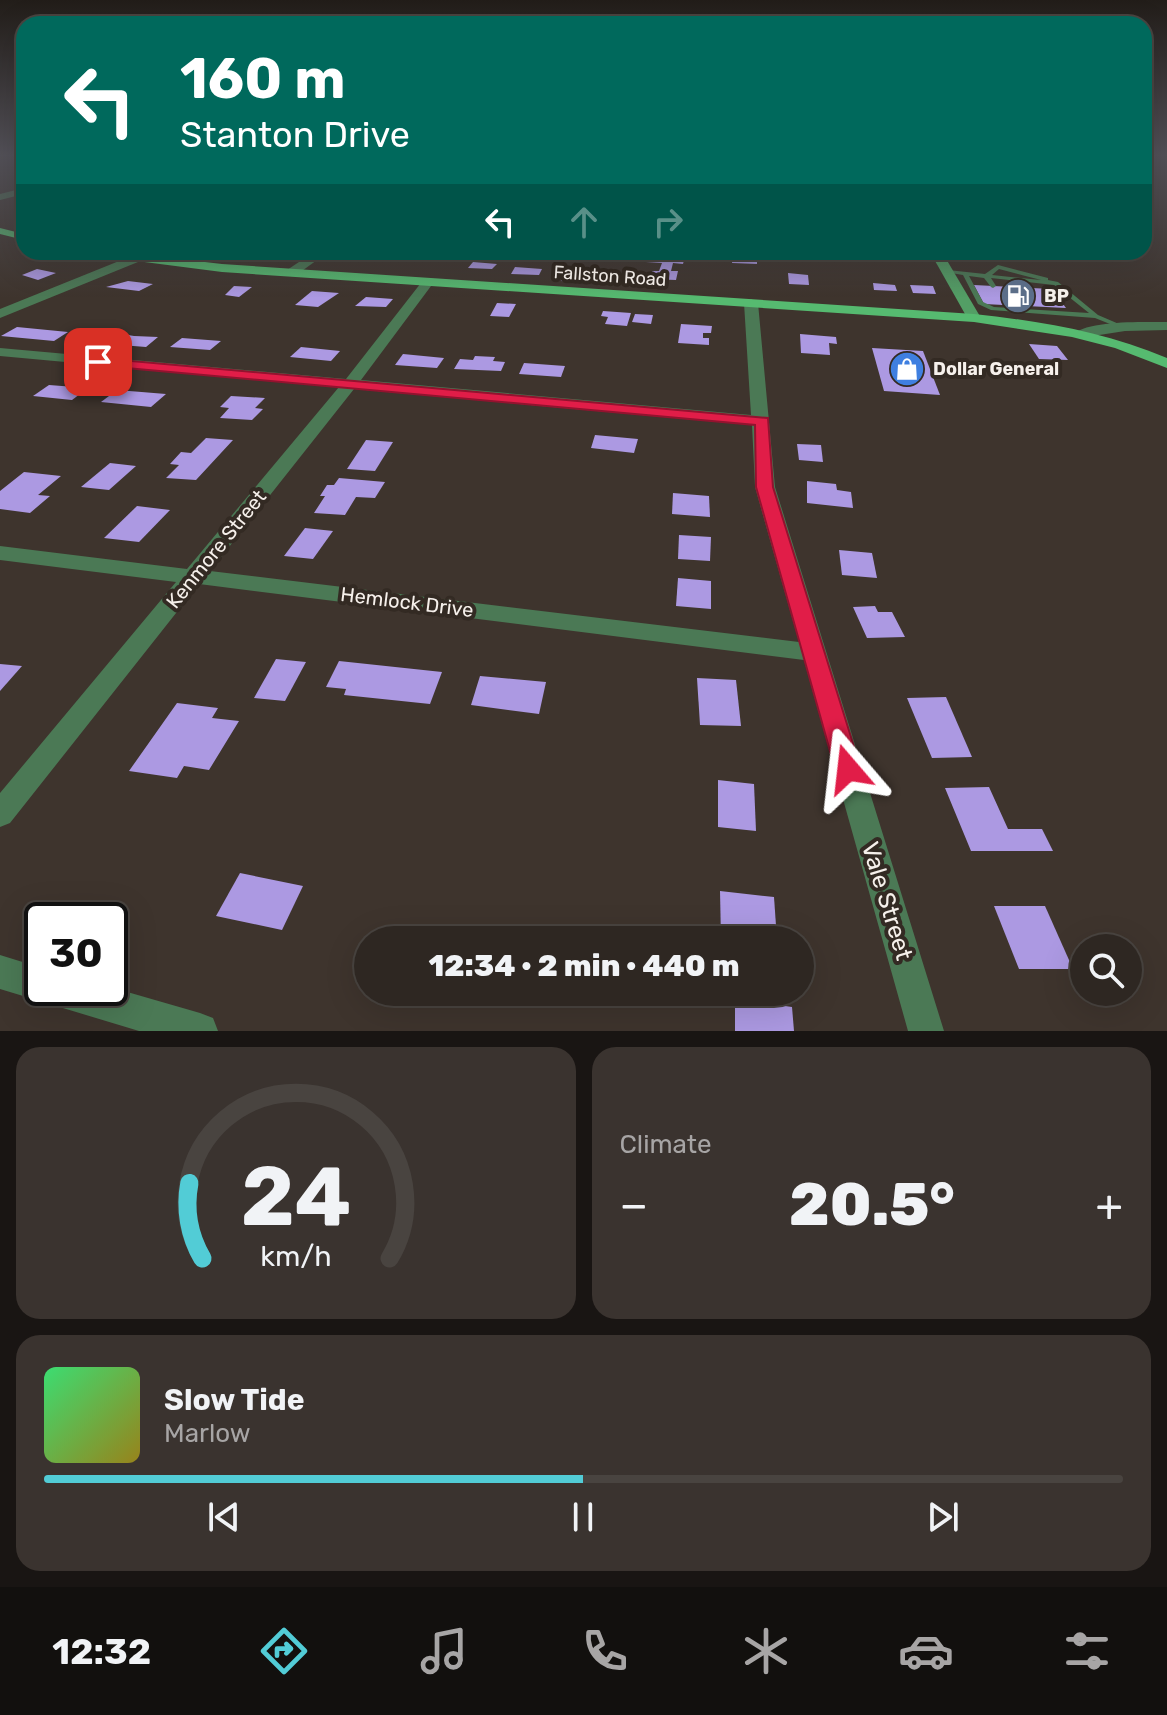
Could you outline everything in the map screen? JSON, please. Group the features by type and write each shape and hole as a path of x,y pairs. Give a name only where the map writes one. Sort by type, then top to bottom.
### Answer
{"main road":[{"name":"Fallston Road","path":"145,260 291,273 974,318 1007,312 1057,329 1132,348 1167,363"},
{"path":"941,260 974,318"}],"street":[{"path":"0,314 132,260"},
{"path":"291,273 310,260"},
{"name":"Kenmore Street","path":"0,814 349,385 428,282"},
{"name":"Vale Street","path":"751,303 765,487 926,1031"},
{"path":"1080,334 1122,327 1167,326"},
{"path":"0,352 762,421"},
{"name":"Hemlock Drive","path":"0,553 813,652"},
{"path":"0,972 24,979"},
{"path":"115,1006 200,1031"}],"lane":[{"path":"986,276 998,267 1032,273 1056,283 1096,316"},
{"path":"948,272 1056,283"},
{"path":"965,274 980,303 993,309 1007,312 1051,310 1096,316 1122,327"},
{"path":"986,276 993,286"},
{"path":"1030,281 1036,288"},
{"path":"959,292 976,294"},
{"path":"1051,310 1057,329"}],"building":[{"path":"614,260 684,260 683,264 673,263 671,271 678,271 676,280 650,279 652,271 659,271 662,263"},
{"path":"732,260 757,260 757,264 732,263"},
{"path":"473,262 497,264 492,269 468,268"},
{"path":"515,267 542,269 539,275 511,274"},
{"path":"569,267 591,269 582,278 587,278 585,283 561,281"},
{"path":"37,269 56,273 38,280 22,275"},
{"path":"788,273 808,275 809,285 789,284"},
{"path":"128,281 153,284 139,291 106,287"},
{"path":"873,283 895,285 897,291 874,290"},
{"path":"910,285 933,286 936,294 913,293"},
{"path":"974,285 1052,289 1066,308 984,304"},
{"path":"234,286 252,287 239,297 225,295"},
{"path":"312,291 339,293 318,307 295,305"},
{"path":"366,297 393,299 386,307 355,306"},
{"path":"497,303 516,304 509,317 490,316"},
{"path":"603,311 631,313 627,326 605,324 608,317 601,316"},
{"path":"635,314 653,315 651,324 632,322"},
{"path":"681,324 712,326 711,333 703,333 703,338 709,338 709,345 678,343"},
{"path":"17,327 68,332 54,341 1,336"},
{"path":"122,334 158,337 146,347 108,344"},
{"path":"800,334 836,337 837,344 829,343 830,355 801,353"},
{"path":"182,338 221,341 210,350 170,347"},
{"path":"1029,344 1057,346 1068,360 1039,359"},
{"path":"301,347 340,351 331,361 290,357"},
{"path":"872,348 923,351 940,395 884,391"},
{"path":"403,354 444,358 437,368 395,365"},
{"path":"475,356 495,357 493,361 505,362 501,371 454,369 460,359 473,360"},
{"path":"524,363 565,366 561,377 519,374"},
{"path":"49,385 88,388 72,400 33,396"},
{"path":"117,390 166,394 151,407 101,402"},
{"path":"231,396 265,398 255,408 263,409 252,420 220,418 229,408 220,407"},
{"path":"595,435 638,439 634,453 591,448"},
{"path":"206,438 233,440 196,480 166,478 179,465 170,464 181,452 191,453"},
{"path":"366,440 393,442 375,471 347,469"},
{"path":"797,444 821,445 823,462 799,460"},
{"path":"110,463 136,466 109,490 81,487"},
{"path":"24,472 61,476 38,495 50,496 30,513 0,509 0,491"},
{"path":"339,478 385,482 375,498 356,497 345,515 314,513 325,496 320,496 327,485 334,485"},
{"path":"807,481 836,484 837,490 851,492 853,508 807,503"},
{"path":"673,493 709,496 710,517 672,514"},
{"path":"137,506 170,510 139,542 104,538"},
{"path":"305,528 333,531 313,559 284,556"},
{"path":"679,535 711,537 710,561 678,559"},
{"path":"839,550 872,553 877,578 842,575"},
{"path":"678,578 711,581 711,609 676,606"},
{"path":"875,606 878,612 892,612 905,637 867,638 853,607"},
{"path":"276,659 306,662 285,701 254,698"},
{"path":"339,661 442,672 430,704 344,695 346,689 326,687"},
{"path":"0,664 22,666 0,691"},
{"path":"480,676 546,682 539,714 471,705"},
{"path":"697,678 736,680 741,726 700,725"},
{"path":"946,697 972,757 932,758 907,698"},
{"path":"177,703 218,708 212,718 239,721 209,770 184,766 177,778 129,771"},
{"path":"718,780 754,784 756,831 718,827"},
{"path":"989,787 1008,829 1042,829 1053,851 971,851 945,788"},
{"path":"240,873 303,886 282,930 216,916"},
{"path":"720,891 774,897 776,926 721,926"},
{"path":"994,906 1045,906 1070,962 1070,969 1019,969"},
{"path":"735,1006 792,1007 794,1031 735,1031"}],"place":[{"name":"BP","path":"1018,296"},
{"name":"Dollar General","path":"907,369"}],"route":[{"path":"98,362 762,421 765,487 848,769"}]}
